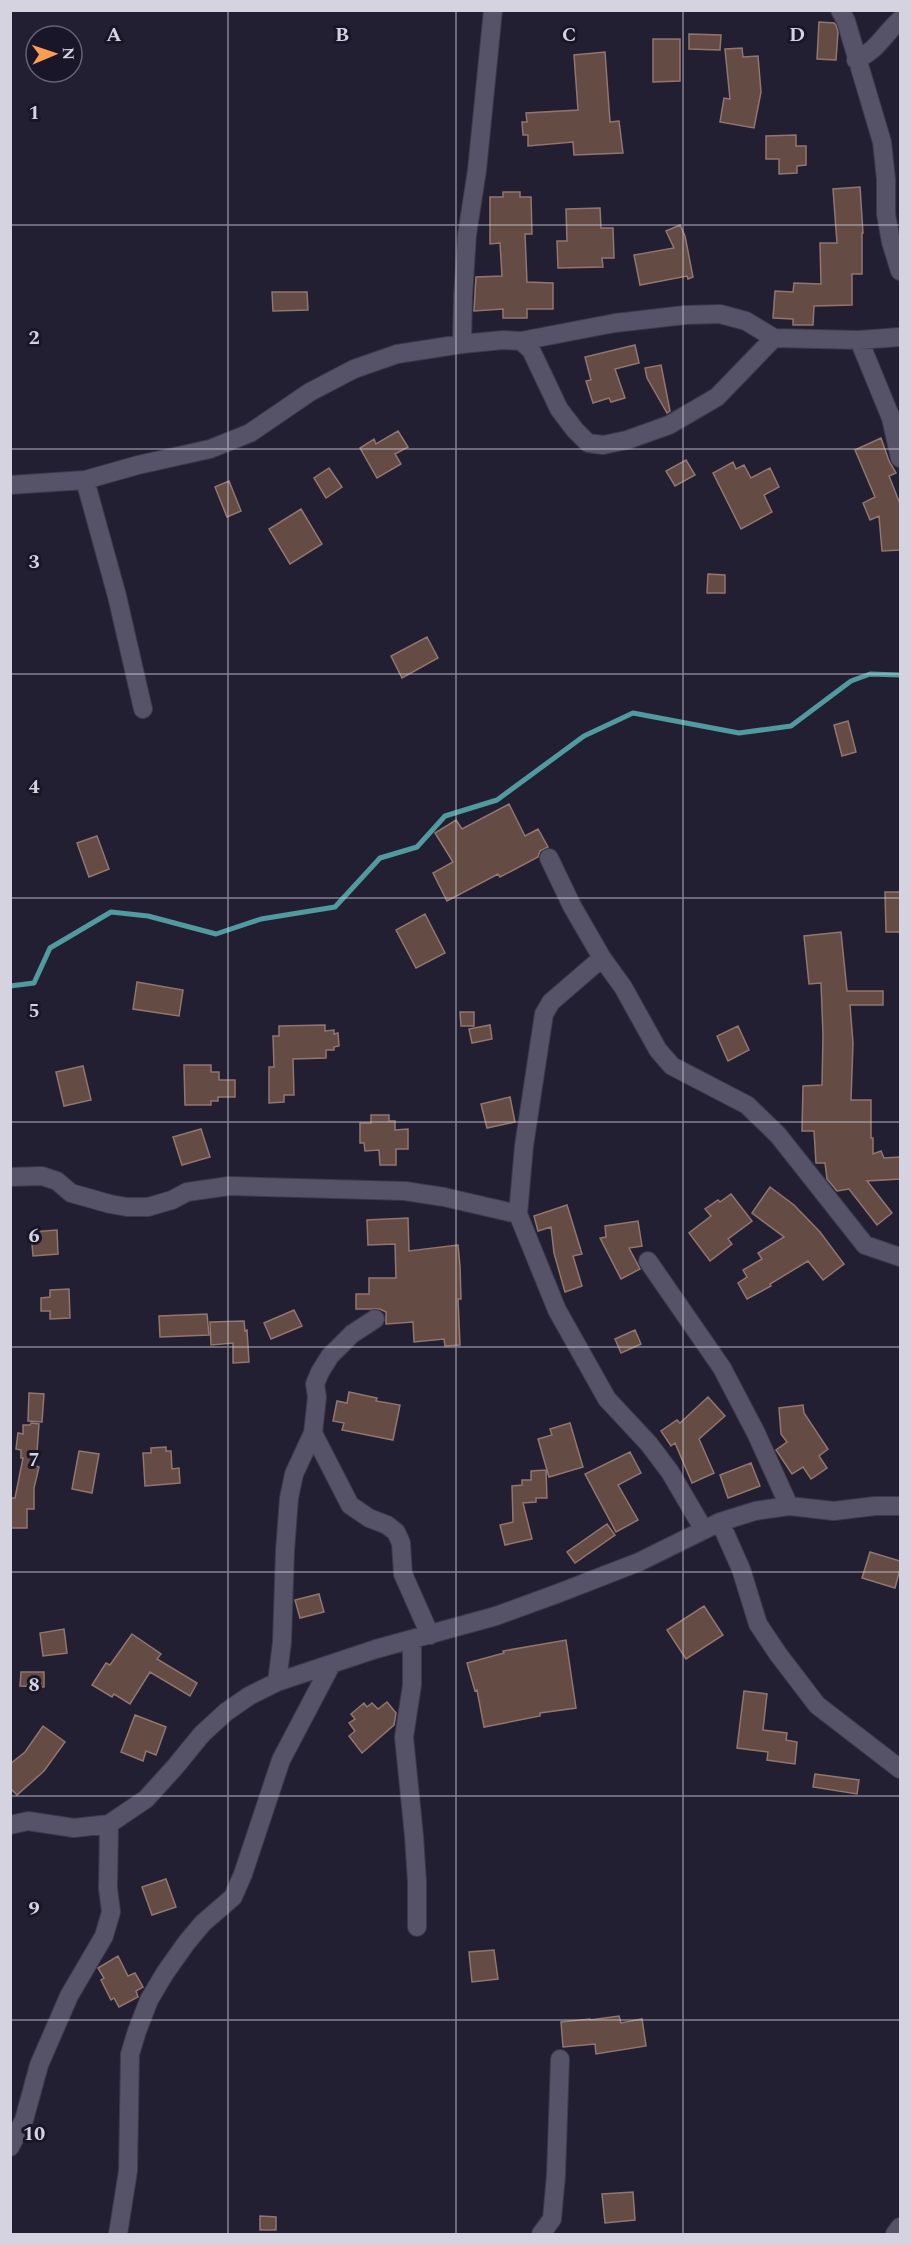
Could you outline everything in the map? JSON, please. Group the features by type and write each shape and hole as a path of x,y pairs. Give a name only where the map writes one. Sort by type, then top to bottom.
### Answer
{"street":[{"path":"462,344 467,235 477,170 493,10"},
{"path":"840,10 846,21 882,142 886,179 886,214 891,242 900,271"},
{"path":"856,60 870,54 900,20"},
{"path":"10,485 85,480 138,465 210,449 250,433 310,392 354,369 397,354 462,344 503,340 521,341 615,322 686,315 720,314 746,321 774,338 859,340 900,337"},
{"path":"521,341 531,350 559,409 575,430 588,443 603,445 627,440 669,425 717,397 774,338"},
{"path":"859,340 891,418 900,458"},
{"path":"85,480 117,596 143,710"},
{"path":"549,858 572,906 602,958 623,987 658,1050 672,1066 747,1105 778,1136 865,1245 900,1257"},
{"path":"602,958 551,1002 544,1014 524,1146 518,1214 557,1310 607,1399 649,1444 712,1526 741,1569 758,1624 778,1654 817,1705 900,1769"},
{"path":"10,1177 42,1176 57,1181 72,1193 127,1207 148,1207 172,1200 187,1192 229,1186 405,1191 444,1197 518,1214"},
{"path":"648,1261 722,1368 756,1432 789,1506"},
{"path":"277,1682 282,1642 289,1498 294,1474 313,1433 317,1397 315,1384 330,1356 352,1334 375,1319"},
{"path":"313,1433 350,1505 396,1532 401,1543 402,1574 430,1635"},
{"path":"10,1825 28,1821 74,1828 109,1824 146,1799 176,1767 202,1734 226,1712 249,1696 277,1682 496,1616 639,1562 712,1526 755,1511 789,1506 834,1511 874,1506 900,1506"},
{"path":"412,1640 412,1685 404,1737 416,1859 417,1927"},
{"path":"118,2235 128,2171 130,2054 137,2031 149,2000 165,1973 202,1923 232,1897 243,1874 280,1760 331,1665"},
{"path":"10,2147 24,2120 39,2065 65,2006 104,1936 111,1912 108,1888 109,1824"},
{"path":"541,2235 552,2219 560,2059"},
{"path":"895,2235 900,2227"}],"building":[{"path":"819,22 836,25 838,32 836,60 817,59"},
{"path":"689,34 721,35 720,50 689,49"},
{"path":"653,39 680,39 680,81 653,82"},
{"path":"742,48 743,57 758,56 761,92 754,128 720,122 724,98 730,99 725,49"},
{"path":"605,52 610,122 619,121 623,153 574,155 573,142 528,146 528,135 523,135 522,122 527,122 526,113 578,110 574,55"},
{"path":"796,135 796,146 806,146 806,165 797,166 797,173 779,174 779,159 766,159 766,136"},
{"path":"860,187 863,233 862,274 852,274 852,305 814,306 813,325 793,325 793,319 773,318 775,291 793,292 794,283 821,284 820,243 837,243 833,189"},
{"path":"503,192 520,192 520,197 531,197 532,234 525,234 527,282 553,283 553,309 527,309 527,318 503,318 503,309 474,311 476,277 502,276 500,243 490,244 490,197 503,197"},
{"path":"600,208 601,228 613,228 614,258 602,258 603,267 558,268 557,241 567,241 566,209"},
{"path":"680,225 685,236 693,277 688,279 687,276 640,285 634,255 674,248 666,231"},
{"path":"272,292 307,292 308,310 273,311"},
{"path":"635,345 639,363 615,369 625,398 611,402 609,398 593,403 586,381 591,380 585,357"},
{"path":"661,365 670,411 667,413 647,378 645,368"},
{"path":"398,431 408,447 395,454 401,464 377,478 360,448 374,439 376,444"},
{"path":"881,438 896,473 889,476 900,504 900,550 882,551 879,516 870,520 863,503 875,497 855,450"},
{"path":"686,460 695,475 675,486 666,471"},
{"path":"733,462 736,469 744,465 751,478 770,468 779,487 764,495 772,512 741,529 713,473"},
{"path":"329,468 342,487 326,498 314,478"},
{"path":"229,481 241,511 227,517 215,487"},
{"path":"301,509 322,544 290,564 269,529"},
{"path":"708,574 725,575 725,593 707,593"},
{"path":"427,637 438,658 402,678 391,656"},
{"path":"848,721 856,752 842,756 834,725"},
{"path":"509,804 525,836 538,829 548,847 540,851 538,857 500,877 498,874 447,901 433,873 453,862 435,833 456,820 462,829"},
{"path":"97,836 109,869 89,877 77,843"},
{"path":"885,892 900,892 900,932 886,932"},
{"path":"425,914 445,953 416,968 396,930"},
{"path":"841,932 847,991 883,991 883,1005 850,1005 853,1043 851,1100 871,1100 873,1154 881,1151 884,1158 900,1157 900,1179 867,1181 892,1213 877,1225 849,1189 837,1191 827,1179 825,1163 816,1163 814,1131 802,1131 803,1086 822,1085 823,1035 821,983 809,984 804,936"},
{"path":"137,982 183,990 179,1016 133,1009"},
{"path":"460,1012 474,1012 474,1026 461,1026"},
{"path":"325,1025 325,1031 334,1030 334,1034 338,1033 339,1046 334,1047 334,1050 326,1050 326,1058 293,1059 294,1095 284,1095 284,1102 269,1103 269,1067 274,1067 273,1036 279,1036 279,1026"},
{"path":"490,1025 492,1039 472,1043 469,1029"},
{"path":"738,1026 749,1050 728,1061 717,1036"},
{"path":"184,1065 211,1065 211,1072 219,1072 219,1080 235,1080 235,1097 218,1097 218,1101 211,1101 211,1105 185,1105"},
{"path":"83,1066 91,1100 64,1106 56,1072"},
{"path":"510,1097 515,1122 487,1128 481,1104"},
{"path":"371,1115 389,1115 389,1121 395,1121 395,1130 408,1129 408,1149 396,1149 396,1165 380,1165 379,1150 365,1151 364,1143 360,1143 360,1123 371,1123"},
{"path":"201,1129 210,1157 182,1165 173,1137"},
{"path":"770,1187 794,1205 820,1232 844,1264 823,1280 808,1261 747,1299 738,1283 747,1277 743,1270 762,1259 758,1253 784,1237 752,1213"},
{"path":"731,1194 752,1221 728,1239 732,1244 710,1261 689,1233 711,1216 705,1209"},
{"path":"567,1205 582,1254 573,1256 582,1286 565,1292 554,1253 551,1227 538,1231 534,1216"},
{"path":"408,1218 409,1251 458,1245 461,1299 458,1299 460,1345 445,1346 444,1339 414,1342 413,1322 386,1324 386,1312 380,1309 356,1309 356,1294 369,1294 369,1278 396,1278 395,1244 368,1245 367,1220"},
{"path":"638,1221 642,1246 629,1248 640,1269 621,1279 600,1238 606,1237 605,1226"},
{"path":"57,1230 58,1254 33,1256 31,1232"},
{"path":"69,1289 70,1318 50,1319 50,1311 41,1311 41,1298 50,1297 50,1290"},
{"path":"294,1310 302,1326 271,1339 264,1323"},
{"path":"207,1314 209,1335 160,1337 159,1316"},
{"path":"244,1321 245,1331 247,1330 249,1362 233,1363 233,1343 211,1345 210,1322"},
{"path":"635,1330 641,1344 621,1353 615,1339"},
{"path":"349,1392 377,1398 376,1401 400,1405 393,1440 342,1430 344,1423 333,1421 337,1401 347,1403"},
{"path":"29,1393 44,1394 42,1422 28,1421"},
{"path":"708,1397 725,1416 699,1439 714,1473 692,1483 675,1443 671,1446 661,1431 677,1420 680,1423"},
{"path":"803,1405 804,1413 828,1449 819,1456 827,1468 811,1479 803,1467 792,1474 776,1450 787,1442 781,1434 779,1408"},
{"path":"570,1423 583,1467 549,1477 538,1439 552,1435 550,1429"},
{"path":"39,1424 36,1466 39,1467 34,1488 34,1509 27,1509 27,1528 10,1528 10,1498 15,1498 23,1458 21,1458 21,1450 16,1449 18,1433 23,1434 23,1425"},
{"path":"166,1447 166,1451 171,1451 172,1469 179,1468 180,1483 145,1486 143,1453 151,1453 151,1448"},
{"path":"79,1451 99,1454 92,1493 72,1489"},
{"path":"630,1452 641,1473 618,1485 638,1520 616,1532 585,1474"},
{"path":"751,1463 760,1486 728,1498 720,1475"},
{"path":"546,1470 547,1498 536,1498 536,1502 523,1503 532,1539 505,1545 500,1525 513,1522 512,1486 522,1485 522,1480 531,1480 531,1471"},
{"path":"607,1524 615,1535 575,1563 567,1552"},
{"path":"870,1552 900,1561 895,1588 862,1578"},
{"path":"319,1594 324,1612 300,1618 295,1600"},
{"path":"704,1606 723,1635 686,1659 667,1630"},
{"path":"64,1629 67,1653 43,1656 40,1633"},
{"path":"132,1634 161,1654 157,1659 197,1683 190,1696 150,1672 130,1704 92,1685 106,1663 110,1665"},
{"path":"566,1640 576,1708 540,1713 540,1716 484,1727 477,1690 475,1691 467,1663 504,1653 503,1651"},
{"path":"21,1672 44,1672 44,1687 20,1686"},
{"path":"744,1691 767,1694 763,1730 787,1733 786,1740 797,1742 795,1764 767,1760 768,1752 737,1748"},
{"path":"387,1702 396,1713 394,1725 362,1753 349,1736 355,1731 349,1723 355,1719 351,1714 364,1703 367,1707 372,1703 378,1709"},
{"path":"135,1715 166,1727 156,1755 146,1751 143,1761 121,1752"},
{"path":"43,1726 65,1742 44,1771 17,1795 10,1788 10,1764 25,1752"},
{"path":"815,1774 859,1780 857,1794 813,1787"},
{"path":"166,1879 176,1907 152,1915 142,1887"},
{"path":"494,1950 498,1979 472,1982 469,1952"},
{"path":"118,1956 128,1976 135,1973 143,1987 136,1991 138,1997 119,2007 114,1998 111,2000 98,1968"},
{"path":"619,2016 621,2023 642,2019 646,2046 596,2054 595,2044 563,2047 561,2022"},
{"path":"633,2192 635,2220 605,2223 602,2194"},
{"path":"260,2216 276,2217 276,2230 260,2230"}],"waterway":[{"path":"10,986 34,983 50,948 111,912 148,916 216,934 261,919 335,907 380,858 417,847 445,816 497,800 584,736 633,713 739,733 791,726 851,681 870,674 900,675"}]}
